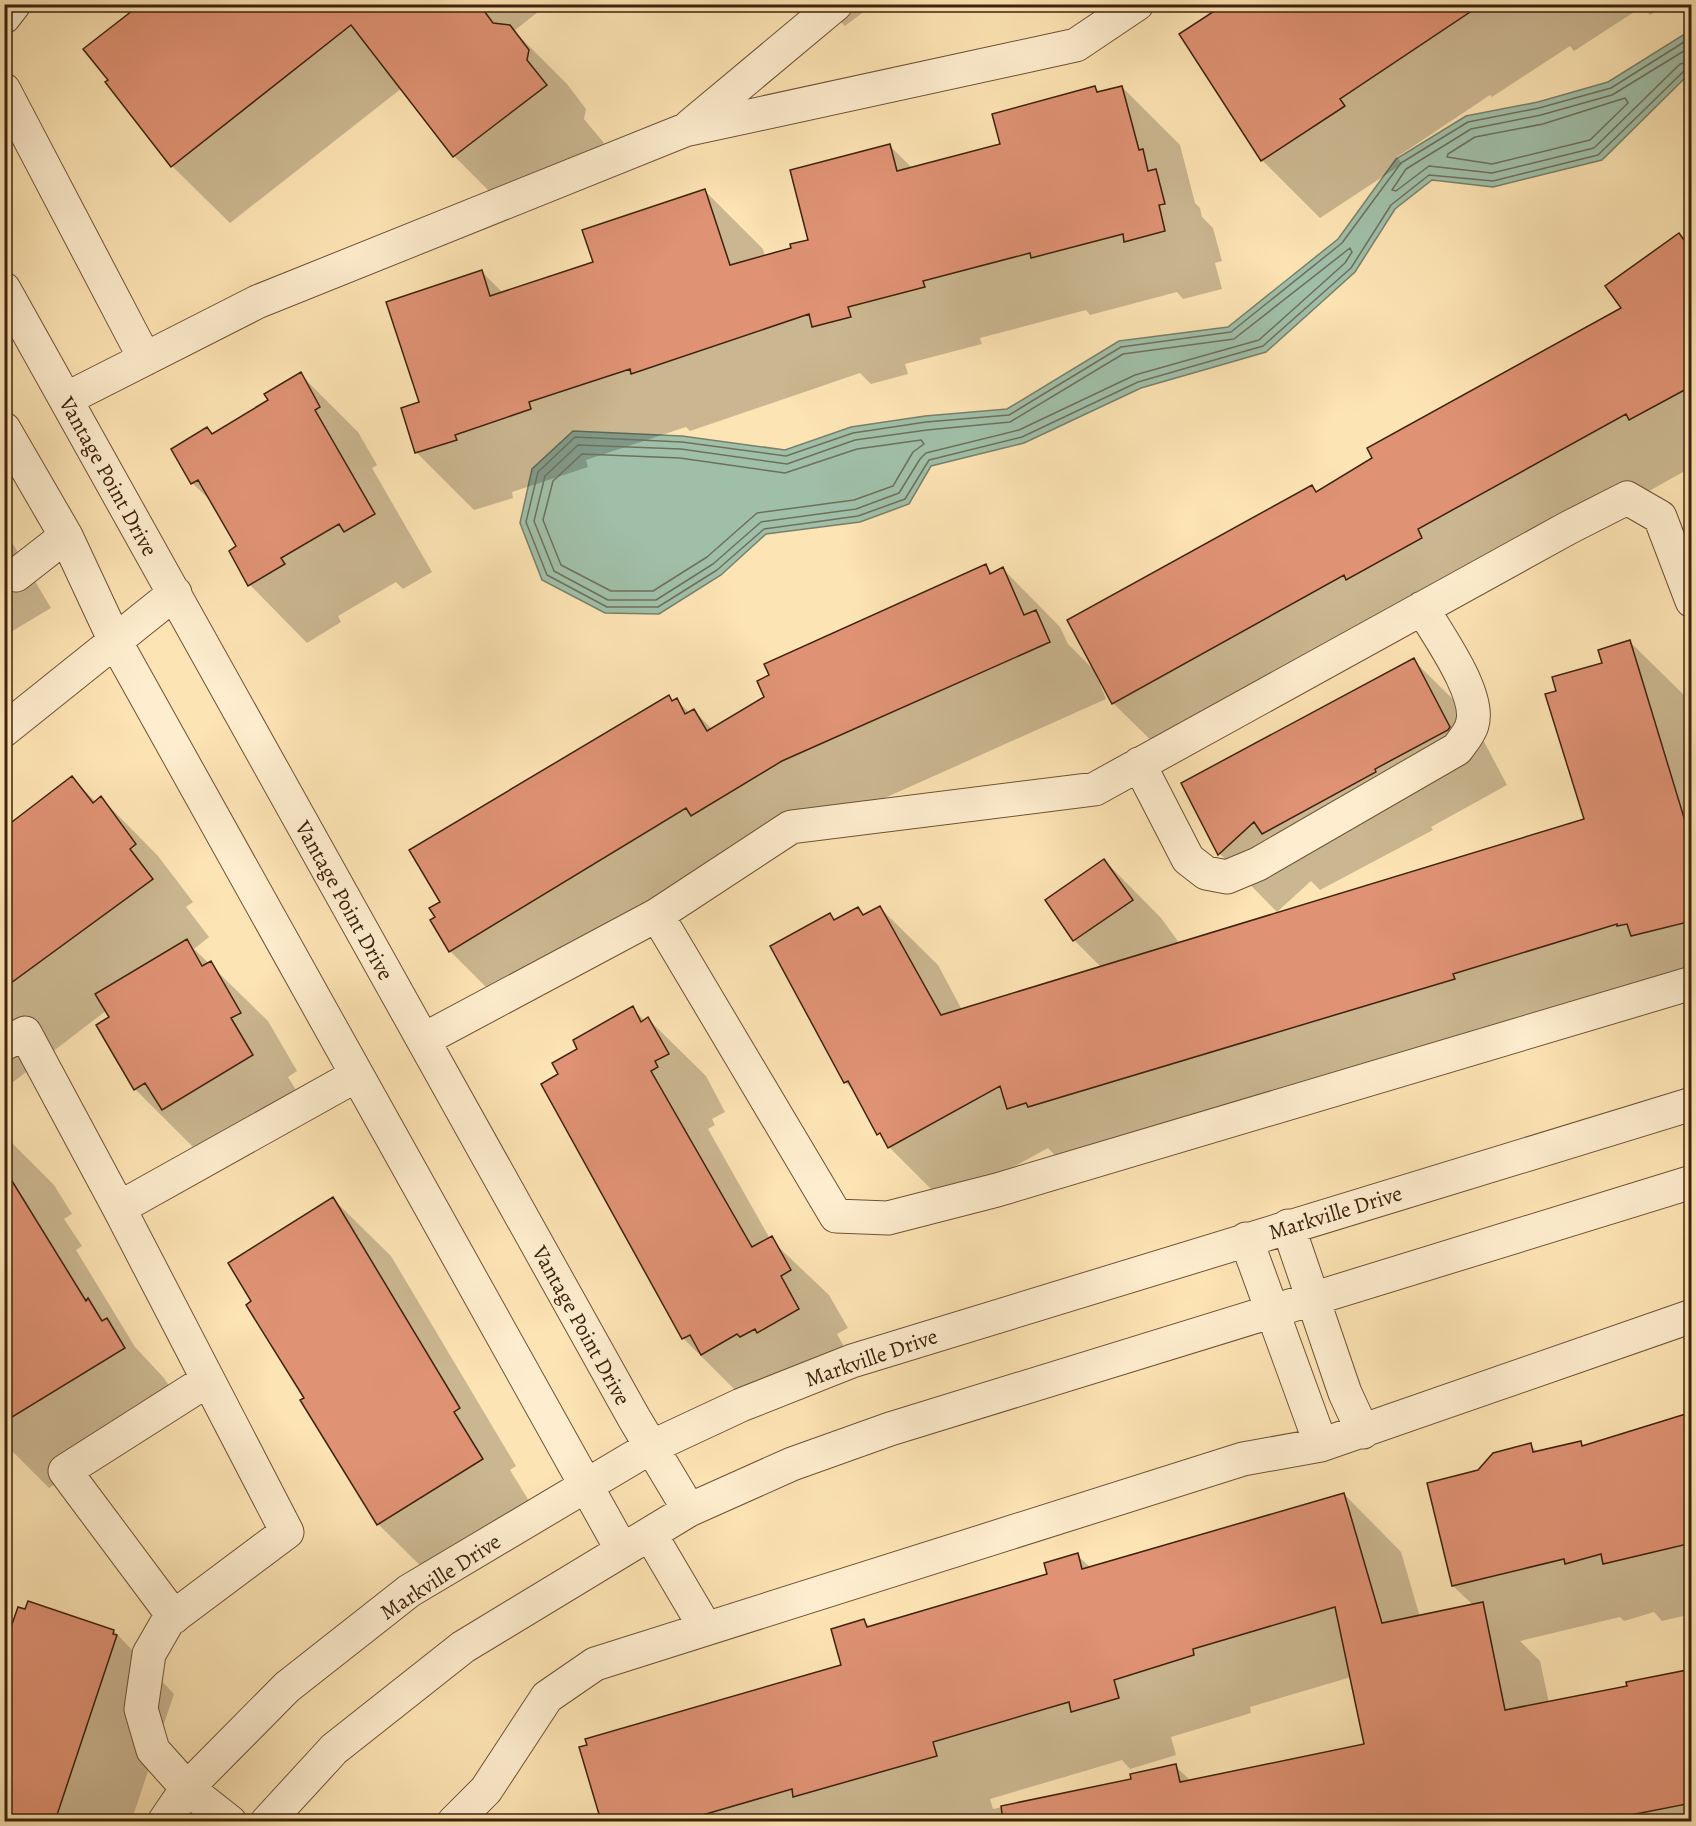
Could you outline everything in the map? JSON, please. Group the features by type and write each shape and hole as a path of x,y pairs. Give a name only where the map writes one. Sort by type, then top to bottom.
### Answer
{"street":[{"path":"4,17 14,4"},
{"path":"685,130 836,4"},
{"path":"66,399 257,302 685,130 1076,45 1137,4"},
{"path":"4,90 145,359"},
{"name":"Vantage Point Drive","path":"4,289 651,1447 689,1510"},
{"path":"4,429 66,536 116,641 584,1486 622,1550"},
{"path":"423,1040 657,915 791,827 1095,789 1568,528 1627,498 1660,517 1692,601"},
{"path":"16,575 66,536"},
{"path":"4,730 175,593"},
{"path":"1139,765 1188,859 1206,873 1227,877 1258,864 1457,749 1472,725 1472,706 1463,678 1422,608"},
{"path":"657,915 836,1216 888,1218 997,1190 1692,982"},
{"path":"4,1044 25,1033 119,1208 287,1532 168,1621 149,1654 141,1708 153,1750 187,1788 230,1821"},
{"path":"119,1208 357,1075"},
{"name":"Markville Drive","path":"164,1821 187,1788 287,1687 409,1591 651,1447 741,1405 852,1361 1287,1226 1692,1104"},
{"path":"267,1821 334,1749 464,1647 689,1510 792,1464 890,1429 1692,1182"},
{"path":"1287,1226 1314,1298 1345,1393 1363,1432"},
{"path":"1246,1239 1321,1445"},
{"path":"454,1821 486,1790 547,1696 595,1664 1243,1459 1321,1445 1363,1432 1692,1316"},
{"path":"174,1617 65,1471 208,1380"},
{"path":"650,1534 706,1629"}],"water":[{"path":"1691,30 1691,72 1602,160 1493,187 1432,180 1395,209 1355,272 1266,352 1141,388 1024,443 931,466 909,504 860,522 766,534 721,575 659,614 605,613 542,580 520,523 532,469 573,431 682,436 785,450 851,427 925,416 1007,409 1119,341 1228,327 1338,239 1396,159 1466,116 1538,102 1608,82"}],"building":[{"path":"141,4 479,4 493,23 510,25 529,50 527,60 547,85 453,157 351,25 171,167 105,82 108,80 83,49"},
{"path":"1225,4 1482,4 1340,99 1345,106 1261,161 1179,34"},
{"path":"1095,86 1097,92 1122,86 1139,150 1143,149 1148,171 1156,169 1165,204 1159,205 1165,231 1124,242 1123,234 1031,258 1030,253 923,281 925,287 848,307 851,317 812,327 809,314 631,374 630,369 529,402 531,409 455,435 457,440 415,453 401,408 419,402 386,302 482,270 490,296 593,262 582,230 705,189 730,265 791,248 790,244 808,240 790,170 890,144 897,171 1000,144 992,114"},
{"path":"1679,233 1692,251 1692,386 1629,420 1626,414 1418,529 1422,538 1346,580 1344,575 1112,704 1067,620 1312,485 1316,492 1372,458 1367,448 1621,308 1605,286"},
{"path":"301,372 320,407 315,410 375,514 344,532 339,524 281,558 285,564 248,586 229,551 236,546 198,480 191,484 171,449 207,427 212,434 268,400 264,394"},
{"path":"986,564 990,574 1003,567 1024,615 1036,610 1050,642 782,761 691,816 686,808 449,952 430,920 435,917 429,908 440,902 409,850 669,695 672,701 677,698 685,714 694,709 707,731 764,697 757,681 769,675 764,664"},
{"path":"1630,640 1692,844 1692,921 1631,936 1627,924 1617,926 1617,924 1453,974 1455,979 1028,1107 1026,1103 1007,1109 1000,1086 888,1148 880,1133 877,1135 848,1081 844,1083 770,946 830,913 834,920 858,907 863,915 880,906 941,1015 1584,819 1545,694 1556,691 1552,677 1602,663 1598,650"},
{"path":"1414,658 1450,727 1448,730 1262,834 1254,822 1218,855 1181,783"},
{"path":"72,776 93,803 101,796 136,844 130,849 153,879 4,988 4,828"},
{"path":"1104,859 1133,900 1073,941 1045,900"},
{"path":"187,939 202,966 211,961 241,1013 231,1018 253,1055 162,1110 145,1083 134,1090 96,1025 109,1017 95,994"},
{"path":"633,1006 641,1022 648,1017 669,1054 655,1061 658,1067 651,1071 752,1247 772,1236 791,1270 781,1276 799,1309 757,1333 755,1329 740,1337 737,1334 701,1355 690,1335 682,1339 541,1084 558,1074 552,1063 577,1049 573,1040"},
{"path":"4,1168 86,1301 88,1298 102,1321 107,1318 125,1348 4,1422"},
{"path":"333,1197 460,1408 454,1412 483,1459 377,1525 300,1400 304,1398 246,1305 251,1301 228,1263"},
{"path":"1692,1412 1692,1543 1603,1564 1601,1554 1565,1564 1564,1559 1452,1586 1427,1483 1478,1470 1493,1453 1531,1443 1533,1452 1581,1441 1582,1446"},
{"path":"1344,1493 1382,1623 1483,1602 1505,1710 1627,1686 1626,1682 1692,1669 1692,1803 1600,1821 1003,1821 1001,1806 1131,1779 1130,1774 1176,1764 1180,1782 1364,1744 1335,1607 1193,1649 1194,1655 1114,1680 1119,1698 1071,1712 1069,1702 933,1742 937,1756 793,1797 792,1789 682,1821 601,1821 579,1747 587,1745 585,1739 841,1665 831,1629 864,1619 867,1627 1047,1574 1044,1563 1078,1553 1082,1569"},
{"path":"28,1601 114,1630 113,1634 117,1635 55,1821 4,1821 4,1647 18,1607 25,1609"}]}
